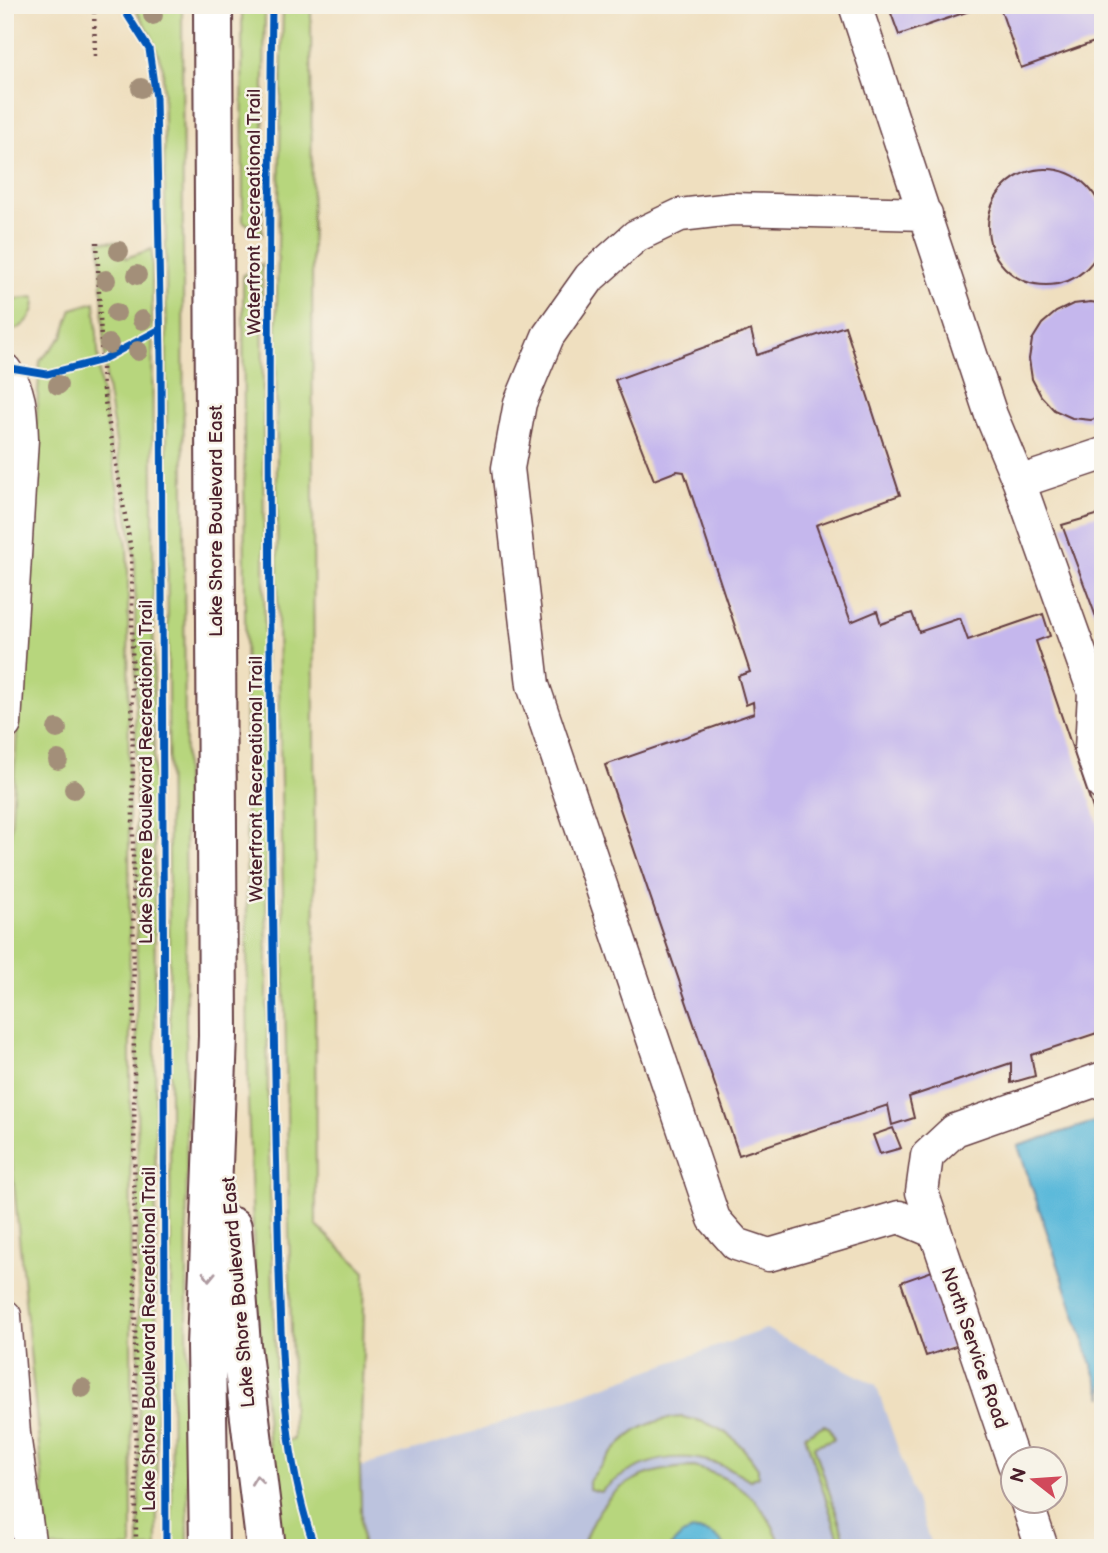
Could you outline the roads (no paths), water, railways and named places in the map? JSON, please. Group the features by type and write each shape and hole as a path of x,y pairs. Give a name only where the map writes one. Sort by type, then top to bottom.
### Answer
{"highway":[{"name":"Lake Shore Boulevard East","path":"209,1548 206,1346 218,1037 213,5"},
{"name":"Lake Shore Boulevard East","path":"218,1037 241,1345 266,1548"}],"street":[{"path":"855,5 991,415 1019,482 1094,692 1091,750 1103,785"},
{"path":"926,214 732,209 680,215 636,236 590,277 548,336 520,402 508,468 518,580 533,685 714,1219 736,1244 769,1255 899,1217 935,1233"},
{"path":"5,370 15,382 20,399 20,506 5,724"},
{"path":"1019,482 1103,454"},
{"name":"North Service Road","path":"1006,1444 922,1192 928,1156 955,1130 1103,1078"},
{"path":"5,1316 14,1434 30,1548"},
{"path":"1031,1514 1042,1548"}],"water":[{"path":"1103,1119 1103,1398 1018,1146"},
{"path":"693,1531 712,1535 726,1548 669,1548 682,1535"}]}
